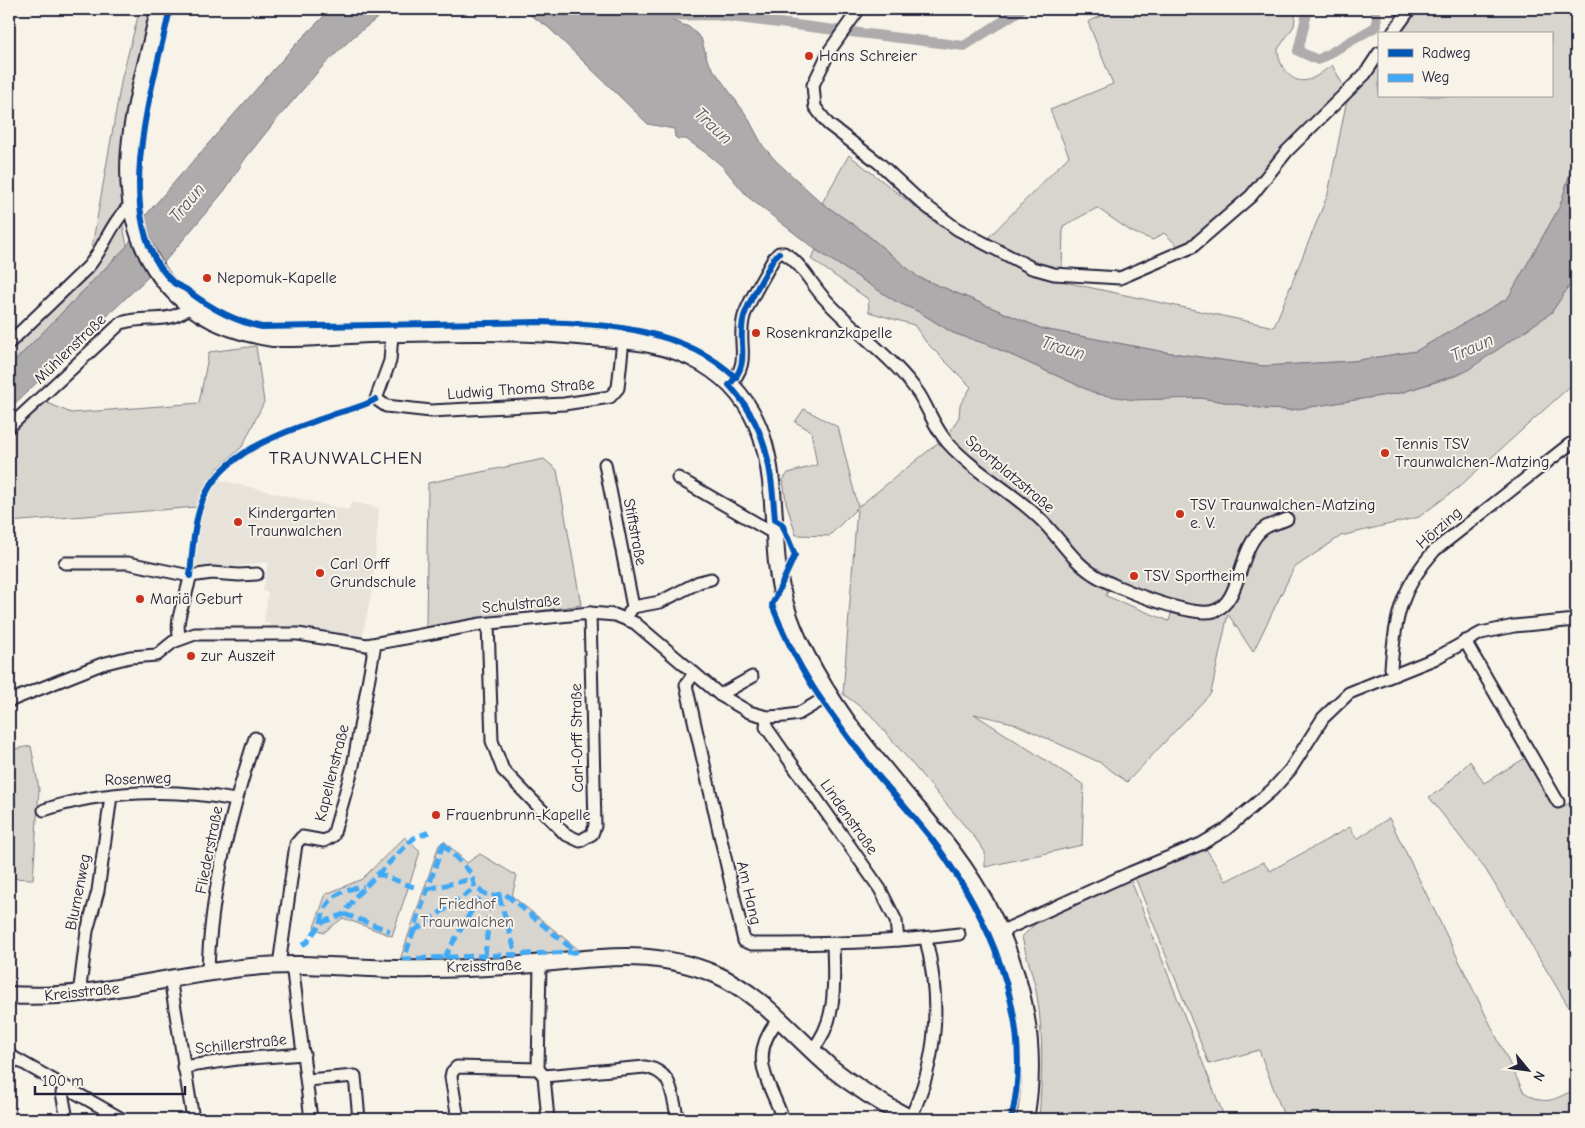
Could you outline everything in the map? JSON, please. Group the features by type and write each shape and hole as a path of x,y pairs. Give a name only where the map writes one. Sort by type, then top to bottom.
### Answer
{"main road":[{"path":"159,9 132,132 129,158 132,204 135,221 149,259 171,289 190,307 226,327 273,338 501,333 569,335 623,340 667,348 685,354 710,368 729,385 754,416 766,447 772,485 778,569 787,613 809,659 830,695 880,766 952,851 982,897 1000,932 1018,981 1029,1037 1030,1086 1025,1119"},
{"name":"Kreisstraße","path":"9,995 79,995 208,972 286,965 403,969 540,964 620,956 647,956 674,961 715,974 733,983 779,1019 851,1083 910,1119"}],"street":[{"path":"859,9 830,50 813,85 815,107 828,124 842,136 879,162 922,203 958,229 1032,268 1054,274 1120,278 1192,247 1251,196 1287,151 1365,74 1378,54"},
{"path":"1393,32 1410,9"},
{"path":"9,342 88,267 96,258 118,218 132,204"},
{"name":"Sportplatzstraße","path":"729,385 742,368 741,328 745,314 774,258 780,253 784,253 810,276 825,299 912,387 949,444 1038,517 1085,568 1098,577 1170,606 1198,612 1216,611 1229,600 1241,564 1255,538 1265,528 1287,519"},
{"name":"Mühlenstraße","path":"9,427 121,323 129,320 171,319 190,307"},
{"name":"Ludwig Thoma Straße","path":"392,334 390,361 376,399 386,406 430,410 564,404 604,400 616,394 618,388 623,340"},
{"name":"Hörzing","path":"1394,674 1391,668 1398,612 1413,578 1424,562 1435,550 1570,444"},
{"name":"Stiftstraße","path":"605,464 633,607"},
{"path":"678,478 775,534"},
{"path":"66,563 128,563 190,576 212,573 257,574"},
{"path":"9,701 102,664 130,657 158,655 180,638 177,626 189,590 190,576"},
{"path":"625,618 633,607 660,602 699,582 711,579"},
{"name":"Schulstraße","path":"180,638 202,633 281,633 359,645 375,644 488,624 590,613 607,613 625,618 635,624 720,695 749,712 767,717 798,714 830,695"},
{"name":"Carl-Orff Straße","path":"488,624 492,741 495,754 503,770 565,834 580,841 589,837 595,826 590,613"},
{"path":"1000,932 1130,873 1201,844 1241,819 1290,770 1323,718 1349,693 1434,659 1481,634 1514,626 1576,620"},
{"path":"1466,641 1558,802"},
{"name":"Kapellenstraße","path":"286,965 296,844 302,837 324,841 333,836 353,766 375,644"},
{"name":"Am Hang","path":"694,673 686,685 744,941 752,944 833,944 959,934"},
{"path":"720,695 752,677"},
{"name":"Lindenstraße","path":"767,717 766,726 880,889 896,921 898,940"},
{"name":"Fliederstraße","path":"208,972 213,915 236,800 256,738"},
{"name":"Rosenweg","path":"44,810 88,798 141,793 191,794 236,800"},
{"name":"Blumenweg","path":"79,995 87,931 98,891 111,796"},
{"path":"910,1119 930,1070 935,1037 935,1000 926,938"},
{"path":"812,1050 821,1039 832,1009 833,944"},
{"path":"540,964 541,1072 548,1119"},
{"path":"286,965 304,1054 311,1119"},
{"name":"Schillerstraße","path":"170,978 193,1119"},
{"path":"779,1019 764,1041 761,1057 783,1119"},
{"name":"Schillerstraße","path":"183,1067 237,1059 304,1054"},
{"path":"9,1055 122,1119"},
{"path":"458,1119 451,1077 452,1072 457,1067 541,1072 645,1067 657,1069 667,1079 678,1119"},
{"path":"307,1080 355,1076 360,1119"},
{"path":"65,1088 62,1094 67,1119"}],"shaded area":[{"name":"Carl Orff Grundschule","path":"215,479 348,510 352,502 379,508 373,584 362,639 301,628 271,627 269,623 264,623 268,592 263,591 268,562 194,572 201,514"}],"green space":[{"path":"140,9 153,9 124,169 123,200 93,257 92,247 122,77"},
{"path":"1116,9 1296,9 1294,26 1278,49 1283,68 1292,77 1304,81 1314,78 1332,65 1346,90 1248,194 1216,224 1180,248 1164,233 1153,240 1132,232 1097,208 1063,226 1062,272 1048,270 986,240 1069,156 1050,110 1113,84 1088,22"},
{"path":"1416,9 1576,9 1576,153 1560,206 1508,298 1416,351 1353,361 1264,366 1165,352 1043,329 918,277 864,232 822,203 849,155 941,227 1069,283 1274,327 1328,194 1346,104 1378,61 1378,98 1552,98 1552,32 1399,32"},
{"path":"122,220 127,246 9,367 9,346 74,284"},
{"path":"816,250 895,301 919,312 953,333 989,345 1097,394 1156,399 1201,398 1266,409 1290,410 1400,393 1459,375 1551,313 1570,285 1576,270 1576,381 1459,487 1419,517 1341,536 1294,568 1253,652 1228,614 1211,693 1127,782 1101,763 1013,723 974,714 1084,785 1082,845 985,867 985,852 976,839 870,714 843,694 857,508 829,536 796,535 786,502 783,480 788,473 817,465 811,431 795,422 804,409 838,427 858,507 948,435 959,417 960,405 971,387 926,342 914,325 869,312 868,299 811,259","holes":["1110,586 1172,611 1169,621 1106,596"]},
{"path":"256,346 264,402 242,447 217,469 206,486 197,507 9,522 9,432 45,402 71,413 199,403 209,352"},
{"path":"544,459 557,470 581,605 426,628 428,483"},
{"path":"31,746 39,789 33,879 9,878 9,750"},
{"path":"1527,757 1558,809 1576,800 1576,1019 1486,870 1429,797 1443,788 1470,761 1484,783"},
{"path":"1389,818 1523,1091 1537,1099 1550,1100 1576,1089 1576,1119 1285,1119 1259,1050 1209,1064 1133,872 1203,844 1226,881 1263,862 1270,871 1350,827 1357,839"},
{"path":"405,837 420,852 392,936 343,918 323,933 314,927 326,894 362,879"},
{"name":"Friedhof Traunwalchen","path":"444,841 467,863 480,854 517,876 512,896 579,950 576,954 541,958 404,962 401,957 439,845"},
{"path":"1130,878 1225,1119 1039,1119 1042,1073 1041,1027 1036,989 1022,937 1038,921 1039,915"}],"water":[{"name":"Traun","path":"331,9 389,9 353,37 322,67 272,125 245,159 225,190 166,260 9,409 9,367 127,246 146,215 297,43"},
{"name":"Traun","path":"521,9 642,9 689,27 701,38 708,62 747,116 763,146 776,161 822,203 864,232 918,277 1043,329 1165,352 1264,366 1353,361 1416,351 1508,298 1560,206 1576,153 1576,270 1570,285 1551,313 1465,372 1400,393 1291,410 1266,409 1201,398 1134,400 1097,394 989,345 953,333 919,312 895,301 816,250 748,197 722,166 709,155 686,139 675,137 674,129 648,124 548,27"}],"waterway":[{"path":"648,16 715,15 964,46 1022,9"},
{"path":"1308,9 1298,51 1318,60 1377,26 1376,9"}],"marked path":[{"path":"302,945 307,942 321,923 344,914 357,895 414,838 429,832"},
{"path":"443,844 471,873 475,888 491,897 504,893 576,952 404,959 443,844"},
{"path":"376,875 382,875 416,888"},
{"path":"428,889 472,879"},
{"path":"321,923 326,907 335,896 348,890 364,887"},
{"path":"414,931 475,888"},
{"path":"444,958 482,893"},
{"path":"499,896 516,954"},
{"path":"485,956 491,897"},
{"path":"344,914 390,931"}],"cycle path":[{"path":"170,9 154,75 141,151 139,189 143,225 154,257 174,283 204,303 241,321 262,327 538,322 617,327 669,339 693,348 715,361 736,378"},
{"path":"779,253 774,258 750,301 744,316 742,326 742,360 736,376 729,385 742,400 759,431 769,464 775,520 782,524 795,555 772,605 794,655 815,691 864,759 937,846 963,885 980,916 1006,981 1014,1015 1018,1050 1017,1084 1011,1119 1014,1119"},
{"path":"190,576 194,535 199,511 207,491 219,474 234,460 270,439 329,416 365,405 376,399"}],"place":[{"name":"Hans Schreier","path":"809,56"},
{"name":"Nepomuk-Kapelle","path":"207,278"},
{"name":"Rosenkranzkapelle","path":"756,333"},
{"name":"Tennis TSV Traunwalchen-Matzing","path":"1385,453"},
{"name":"TSV Traunwalchen-Matzing e. V.","path":"1180,514"},
{"name":"Kindergarten Traunwalchen","path":"238,522"},
{"name":"Carl Orff Grundschule","path":"320,573"},
{"name":"TSV Sportheim","path":"1134,576"},
{"name":"Mariä Geburt","path":"140,599"},
{"name":"zur Auszeit","path":"191,656"},
{"name":"Frauenbrunn-Kapelle","path":"436,815"}],"district":[{"name":"TRAUNWALCHEN","path":"346,458"}]}
